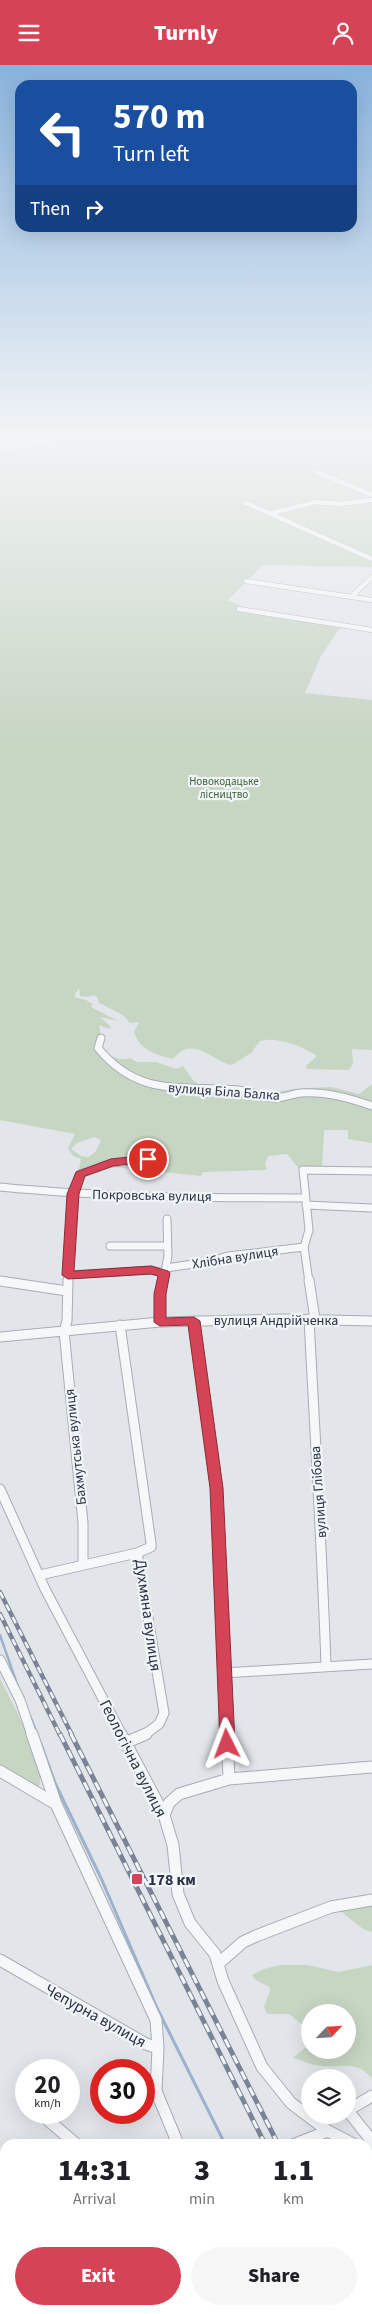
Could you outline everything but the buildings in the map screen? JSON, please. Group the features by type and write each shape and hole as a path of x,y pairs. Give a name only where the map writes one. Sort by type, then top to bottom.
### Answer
{"street":[{"path":"328,539 372,559"},
{"path":"352,597 372,577"},
{"path":"246,581 372,600"},
{"path":"238,609 372,630"},
{"name":"вулиця Біла Балка","path":"101,1038 98,1048 106,1058 134,1078 154,1085 200,1091 236,1090 272,1098 299,1093 336,1095 372,1106"},
{"path":"73,1194 80,1174 111,1163 148,1159"},
{"path":"312,1319 304,1247 309,1230 302,1170 372,1171"},
{"name":"Покровська вулиця","path":"0,1187 73,1194 305,1201 372,1208"},
{"name":"Бахмутська вулиця","path":"73,1194 67,1321 64,1331 83,1523 83,1564"},
{"path":"160,1322 160,1294 165,1271 167,1246 166,1219"},
{"path":"110,1246 167,1246"},
{"name":"Хлібна вулиця","path":"68,1275 151,1270 165,1271 228,1256 304,1247"},
{"path":"0,1281 67,1291"},
{"name":"вулиця Андрійченка","path":"0,1337 160,1322 312,1319 372,1321"},
{"name":"вулиця Глібова","path":"312,1319 319,1528 323,1551 326,1617 326,1665"},
{"path":"194,1321 216,1488 222,1580 229,1779"},
{"name":"Духмяна вулиця","path":"120,1325 151,1547 137,1553 164,1713 162,1723 156,1729 127,1742"},
{"name":"Геологічна вулиця","path":"0,1489 40,1575 164,1815 173,1845 178,1894 190,1923 210,1948 219,1963 223,1981 262,2067 290,2103 328,2131 343,2139"},
{"path":"40,1575 137,1553"},
{"path":"0,1660 20,1700 56,1804 156,2021 158,2048"},
{"path":"224,1673 326,1665 372,1664"},
{"path":"164,1815 169,1803 179,1794 229,1779 372,1767"},
{"path":"0,1771 22,1781 56,1804"},
{"path":"219,1963 243,1942 256,1936 331,1907 372,1900"},
{"name":"Чепурна вулиця","path":"0,1960 146,2044 158,2048 156,2091 176,2139"},
{"path":"356,2105 372,2095"},
{"path":"356,2120 370,2139"},
{"path":"53,2124 70,2139"},
{"path":"308,2139 328,2131"}],"green space":[{"name":"Новокодацьке лісництво","path":"0,539 372,539 372,567 263,565 228,600 246,609 348,626 339,629 321,656 305,693 372,700 372,1050 352,1049 353,1064 349,1070 307,1069 306,1066 317,1056 297,1046 274,1040 260,1041 251,1053 232,1065 196,1049 183,1051 172,1059 148,1050 140,1043 134,1032 139,1022 130,1023 120,1013 98,1002 94,995 80,996 79,988 74,997 86,1000 93,1004 91,1007 118,1021 100,1017 111,1027 109,1029 99,1025 101,1036 99,1048 102,1051 118,1058 130,1058 137,1062 156,1062 176,1069 183,1066 193,1080 202,1087 246,1086 272,1093 293,1089 331,1087 359,1094 372,1084 372,1143 348,1139 348,1130 324,1130 322,1168 299,1169 287,1154 268,1156 265,1164 267,1170 203,1172 201,1176 103,1166 78,1174 81,1159 73,1156 68,1148 75,1134 0,1120","holes":["94,1137 101,1140 96,1151 89,1157 81,1156 71,1149 77,1143"]},
{"path":"0,1678 34,1750 39,1765 40,1778 38,1788 0,1767"},
{"path":"372,1902 372,1932 363,1929 337,1908"},
{"path":"281,1965 307,1965 339,1972 372,1965 372,2078 359,2068 352,2066 316,2065 293,2058 301,2051 301,2059 356,2059 356,2004 301,2004 301,2024 289,2014 267,2014 264,2007 270,1987 257,1981 252,1975 264,1969"}],"waterway":[{"path":"0,1635 18,1687"},
{"path":"30,1716 36,1731"},
{"path":"41,1744 55,1783 101,1878 157,2008 222,2139"}],"railway":[{"path":"0,1592 72,1735"},
{"path":"0,1614 60,1735"},
{"path":"60,1734 262,2139"},
{"path":"71,1734 275,2139"}],"place":[{"name":"178 км","path":"137,1879"}],"route":[{"path":"148,1159 111,1163 80,1174 73,1194 68,1275 95,1275 151,1270 164,1273 160,1294 160,1322 194,1321 216,1488 222,1580 227,1744"}]}
